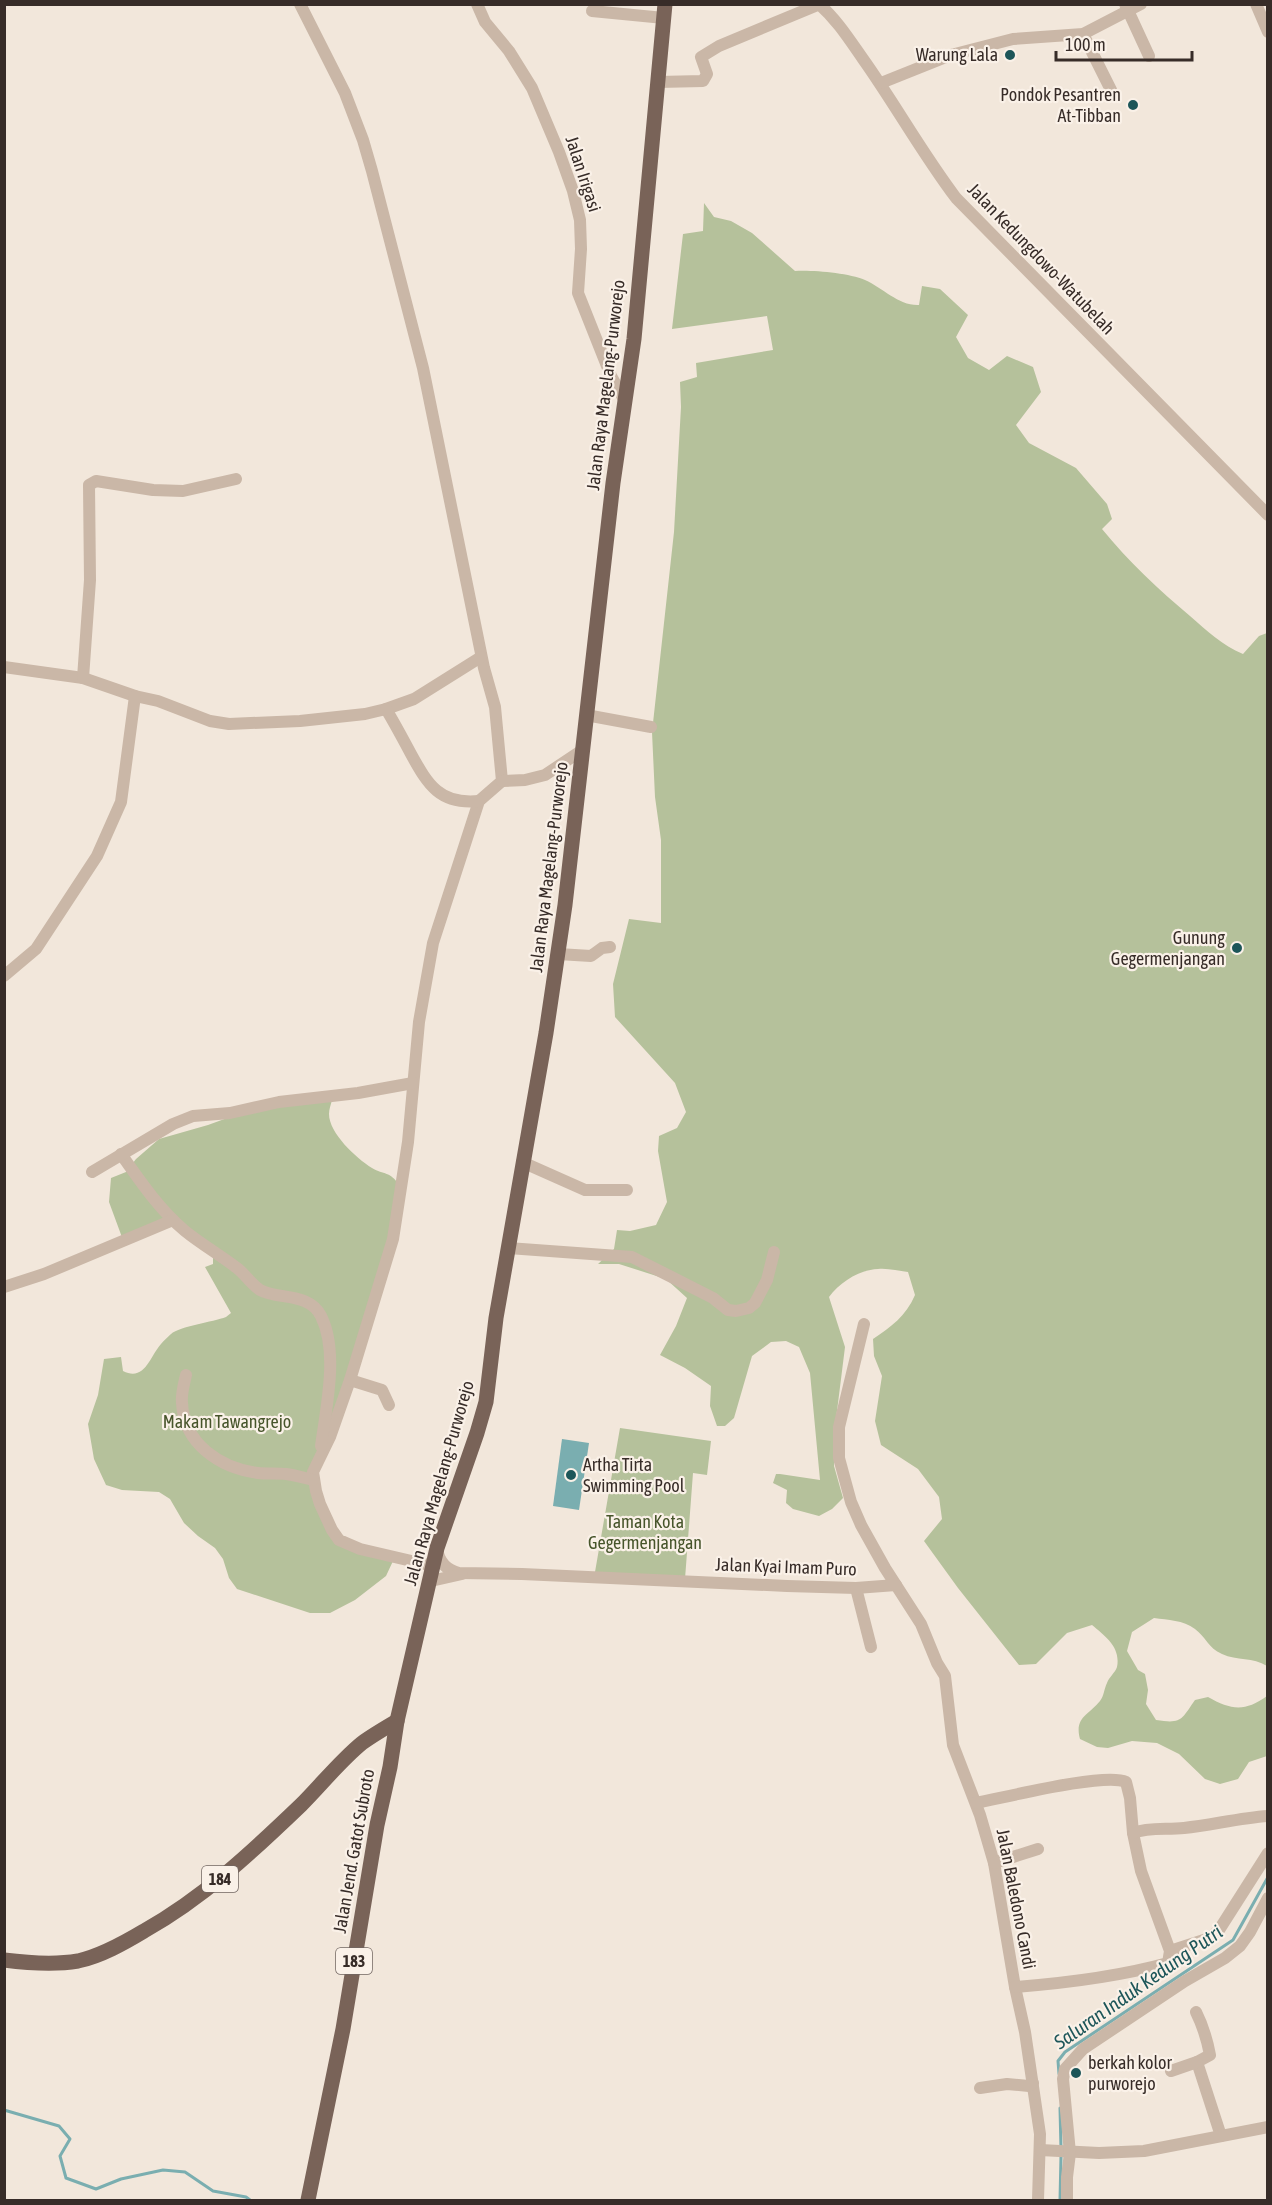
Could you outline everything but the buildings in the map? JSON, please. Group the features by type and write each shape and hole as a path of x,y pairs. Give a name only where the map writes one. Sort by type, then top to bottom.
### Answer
{"main road":[{"name":"Jalan Raya Magelang-Purworejo","path":"397,1721 437,1548 486,1402 496,1318 546,1033 584,749 613,483 634,339 664,11"},
{"name":"184","path":"4,1960 56,1963 77,1961 104,1952 157,1924 200,1896 302,1804 349,1755 397,1721"},
{"name":"Jalan Jend. Gatot Subroto","path":"309,2200 341,2040 397,1721"}],"street":[{"path":"300,4 345,93 372,171 423,369 481,657 495,707 502,781"},
{"name":"Jalan Irigasi","path":"477,4 485,22 509,51 532,88 563,162 580,220 578,293 611,376 625,401"},
{"path":"881,83 951,55 1013,39 1083,34 1127,7 1141,4"},
{"path":"1256,4 1268,32"},
{"path":"658,82 704,81 707,74 701,57 719,46 819,5"},
{"name":"Jalan Kedungdowo-Watubelah","path":"819,5 833,17 881,83 937,173 956,198 1268,515"},
{"path":"1127,7 1149,56"},
{"path":"592,11 664,11"},
{"path":"1083,34 1113,94"},
{"path":"84,678 90,580 89,486 96,481 153,490 183,491 236,479"},
{"path":"4,667 84,678 135,696 158,701 210,721 229,724 300,721 365,714 386,709 414,699 481,657"},
{"path":"4,976 36,949 97,856 121,802 135,696"},
{"path":"386,709 431,786 446,797 468,802 478,801"},
{"path":"586,715 651,727"},
{"path":"467,1573 432,1573 339,1540 320,1504 313,1480 313,1468 330,1437 350,1380 397,1223 408,1142 419,1022 429,960 478,801 502,781 525,780 545,775 584,749"},
{"path":"558,954 591,956 602,948 610,947"},
{"path":"92,1172 173,1124 193,1116 230,1113 279,1102 358,1093 414,1083"},
{"path":"121,1154 152,1197 185,1231 239,1269 260,1289 298,1299 314,1308 321,1316 330,1349 330,1367 320,1454"},
{"path":"522,1162 585,1190 627,1190"},
{"path":"4,1287 77,1261 173,1220"},
{"path":"508,1248 591,1256 632,1257 713,1298 728,1310 736,1311 749,1308 755,1303 767,1280 774,1252"},
{"name":"Jalan Baledono Candi","path":"864,1324 839,1427 839,1458 851,1502 861,1524 921,1624 937,1663 945,1676 953,1745 976,1803 994,1863 1034,2083 1040,2134 1046,2151 1038,2200"},
{"path":"186,1375 182,1393 184,1413 192,1437 207,1453 224,1463 256,1473 286,1474 313,1480"},
{"path":"350,1380 382,1390 389,1405"},
{"name":"Jalan Kyai Imam Puro","path":"437,1548 439,1559 454,1572 856,1588 896,1585"},
{"path":"856,1588 871,1647"},
{"path":"976,1803 1085,1782 1122,1780 1128,1785 1133,1833 1141,1871 1170,1951 1168,1963 1125,1975 1066,1984 1015,1987"},
{"path":"1133,1833 1142,1830 1184,1828 1239,1818 1268,1816"},
{"path":"994,1863 1038,1849"},
{"path":"1170,1951 1210,1938 1220,1930 1268,1853"},
{"path":"1067,2200 1065,2069 1083,2049 1134,2014 1226,1958 1240,1946 1250,1932 1268,1898"},
{"path":"1171,2072 1210,2055 1205,2037 1206,2032 1196,2012"},
{"path":"1197,2062 1221,2136"},
{"path":"980,2088 1007,2084 1029,2086 1034,2083"},
{"path":"1046,2151 1144,2151 1268,2127"}],"green space":[{"path":"704,203 714,217 731,221 752,233 795,271 831,272 865,280 898,300 912,305 919,305 922,286 940,289 968,315 956,337 968,358 989,370 1007,356 1033,367 1041,392 1016,425 1029,443 1076,468 1107,504 1112,519 1102,529 1133,564 1202,627 1235,650 1243,654 1259,636 1267,633 1267,1666 1256,1661 1222,1654 1213,1649 1195,1629 1186,1624 1154,1618 1132,1632 1127,1651 1138,1670 1145,1674 1148,1690 1146,1704 1156,1720 1176,1721 1187,1712 1195,1700 1208,1697 1231,1707 1245,1707 1267,1696 1267,1756 1249,1762 1238,1779 1220,1784 1205,1779 1179,1754 1157,1743 1132,1741 1108,1748 1097,1747 1080,1739 1081,1721 1101,1699 1117,1667 1117,1654 1111,1643 1092,1625 1067,1633 1036,1664 1019,1665 924,1541 942,1519 939,1497 918,1469 881,1445 875,1421 882,1376 874,1356 873,1339 897,1320 915,1295 908,1272 882,1269 857,1274 839,1286 829,1297 845,1347 834,1435 834,1466 843,1498 832,1509 819,1516 793,1509 786,1503 787,1490 773,1483 776,1474 820,1480 810,1373 799,1347 786,1341 771,1342 752,1356 734,1418 725,1426 717,1426 710,1406 711,1386 685,1368 660,1355 676,1326 687,1298 666,1279 619,1264 598,1264 614,1249 617,1230 630,1231 656,1225 667,1202 658,1151 659,1136 677,1128 686,1112 675,1083 615,1017 613,984 629,919 661,923 661,840 655,797 652,732 674,532 681,407 680,382 697,377 696,363 773,350 767,316 672,329 683,234 703,231"},
{"name":"Makam Tawangrejo","path":"332,1100 329,1112 330,1121 338,1137 359,1158 372,1168 390,1175 399,1185 393,1224 315,1483 332,1530 393,1561 386,1576 355,1600 330,1613 310,1613 237,1589 229,1578 223,1559 215,1548 184,1523 170,1499 159,1492 122,1490 106,1485 94,1459 88,1424 98,1395 104,1359 121,1357 123,1371 137,1373 146,1366 157,1349 175,1331 226,1317 231,1313 205,1267 213,1264 213,1254 169,1224 123,1240 109,1202 111,1178 126,1172 136,1159 159,1139 208,1125 274,1101"},
{"name":"Taman Kota Gegermenjangan","path":"620,1428 711,1441 707,1475 693,1473 685,1579 595,1572"}],"water":[{"name":"Artha Tirta Swimming Pool","path":"562,1439 589,1443 579,1510 553,1506"}],"waterway":[{"name":"Saluran Induk Kedung Putri","path":"1059,2074 1058,2061 1065,2052 1233,1940 1268,1877"},
{"name":"Saluran Induk Kedung Putri","path":"1060,2108 1061,2149"},
{"path":"4,2110 59,2126 70,2139 60,2156 66,2178 96,2189 121,2179 163,2170 185,2172 213,2191 246,2197 250,2200"},
{"name":"Saluran Induk Kedung Putri","path":"1060,2200 1061,2156"}],"place":[{"name":"Warung Lala","path":"1010,55"},
{"name":"Pondok Pesantren At-Tibban","path":"1133,105"},
{"name":"Gunung Gegermenjangan","path":"1237,948"},
{"name":"Artha Tirta Swimming Pool","path":"571,1475"},
{"name":"berkah kolor purworejo","path":"1076,2073"}]}
